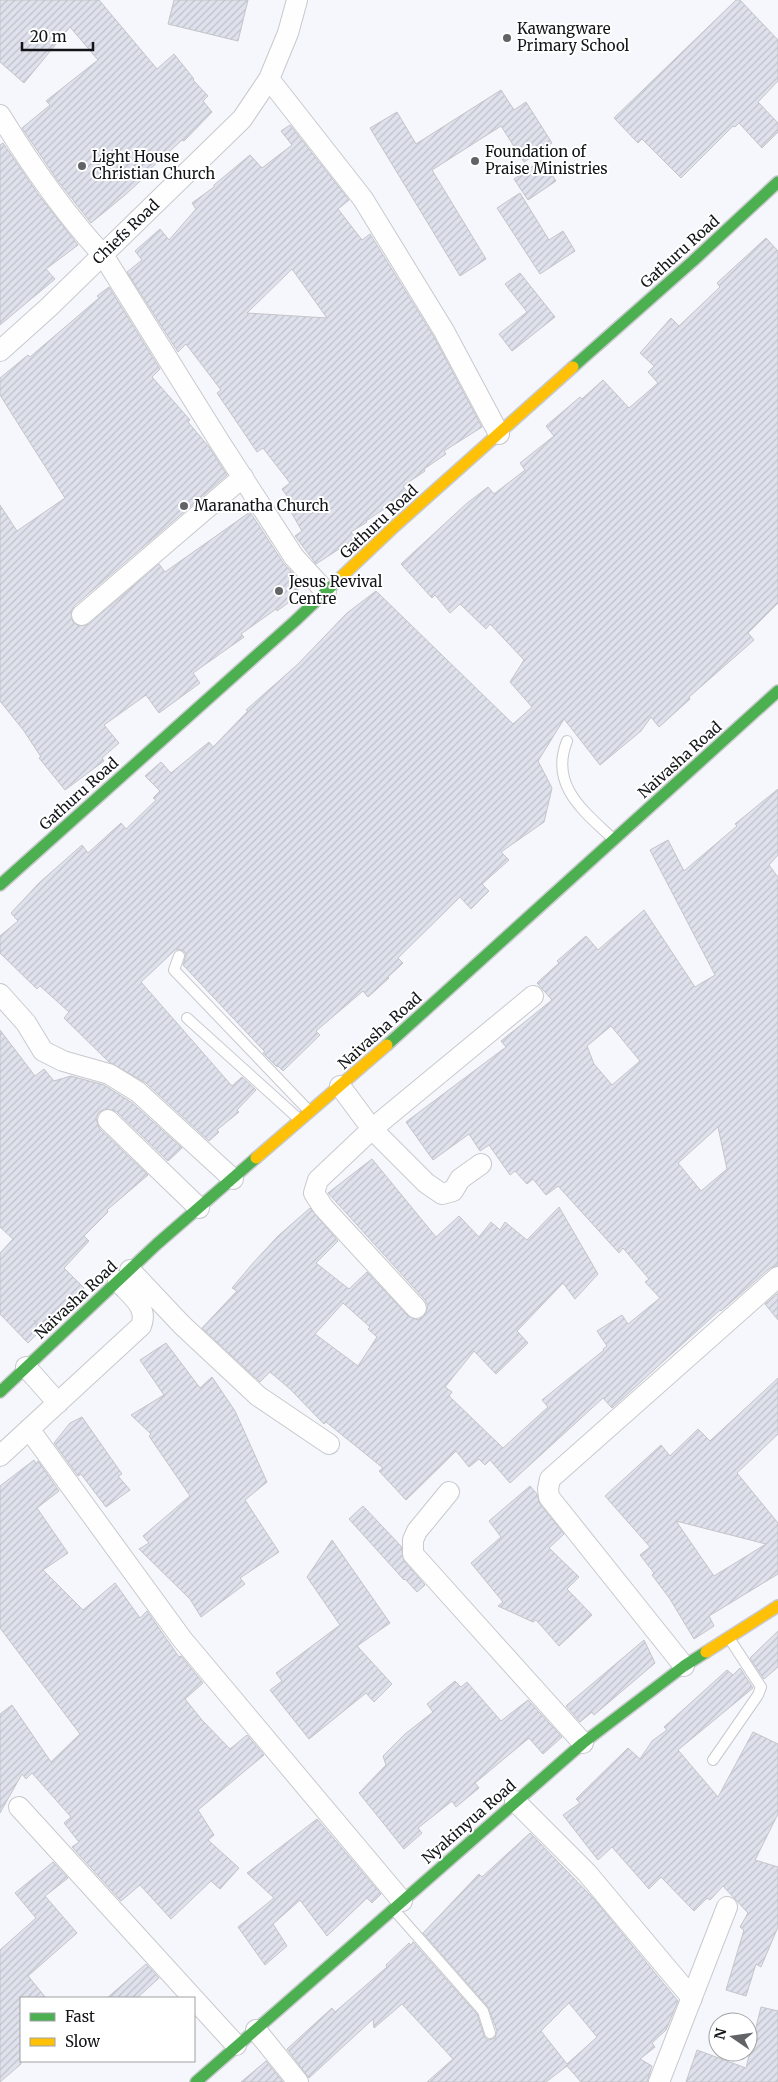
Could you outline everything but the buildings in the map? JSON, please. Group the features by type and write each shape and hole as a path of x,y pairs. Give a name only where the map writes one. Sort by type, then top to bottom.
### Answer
{"street":[{"name":"Chiefs Road","path":"0,351 49,307 242,119 269,79 288,34 297,0"},
{"path":"269,79 363,200 444,331 499,434"},
{"path":"0,115 24,153 87,238 103,255 294,556 326,592"},
{"name":"Gathuru Road","path":"0,885 326,592 395,526 778,182"},
{"path":"82,615 243,478"},
{"name":"Naivasha Road","path":"0,1392 199,1208 340,1086 778,691"},
{"path":"0,994 26,1024 44,1051 63,1061 109,1074 138,1092 233,1179"},
{"path":"416,1308 323,1207 314,1193 318,1180 372,1129 533,996"},
{"path":"340,1086 372,1129 426,1183 442,1194 453,1191 460,1179 481,1164"},
{"path":"108,1120 199,1208"},
{"path":"0,1456 141,1326 144,1318 142,1308 124,1276"},
{"path":"124,1276 182,1325 258,1396 329,1444"},
{"path":"684,1666 549,1497 550,1479 778,1277"},
{"path":"26,1367 58,1403"},
{"path":"29,1429 182,1639 398,1905"},
{"path":"449,1492 417,1531 412,1540 413,1554 583,1743"},
{"name":"Nyakinyua Road","path":"196,2082 583,1743 684,1666 778,1606"},
{"path":"515,1801 587,1873 692,1998"},
{"path":"19,1807 192,1997"},
{"path":"660,2082 727,1907"},
{"path":"195,2000 236,2045"},
{"path":"256,2030 298,2082"}],"lane":[{"path":"567,742 562,764 569,793 614,840"},
{"path":"179,956 174,970 310,1112"},
{"path":"187,1018 301,1120"},
{"path":"713,1760 758,1695 761,1687 728,1638"},
{"path":"398,1905 483,2011 490,2033"}],"traffic: fast":[{"path":"573,367 693,261 778,182"},
{"path":"0,885 295,621 338,580"},
{"path":"387,1045 778,691"},
{"path":"0,1392 157,1244 256,1158"},
{"path":"196,2082 583,1743 684,1666 706,1652"}],"traffic: slow":[{"path":"338,580 395,526 573,367"},
{"path":"256,1158 387,1045"},
{"path":"706,1652 778,1606"}],"place":[{"name":"Kawangware Primary School","path":"507,38"},
{"name":"Foundation of Praise Ministries","path":"475,161"},
{"name":"Light House Christian Church","path":"82,166"},
{"name":"Maranatha Church","path":"184,506"},
{"name":"Jesus Revival Centre","path":"279,591"}]}
